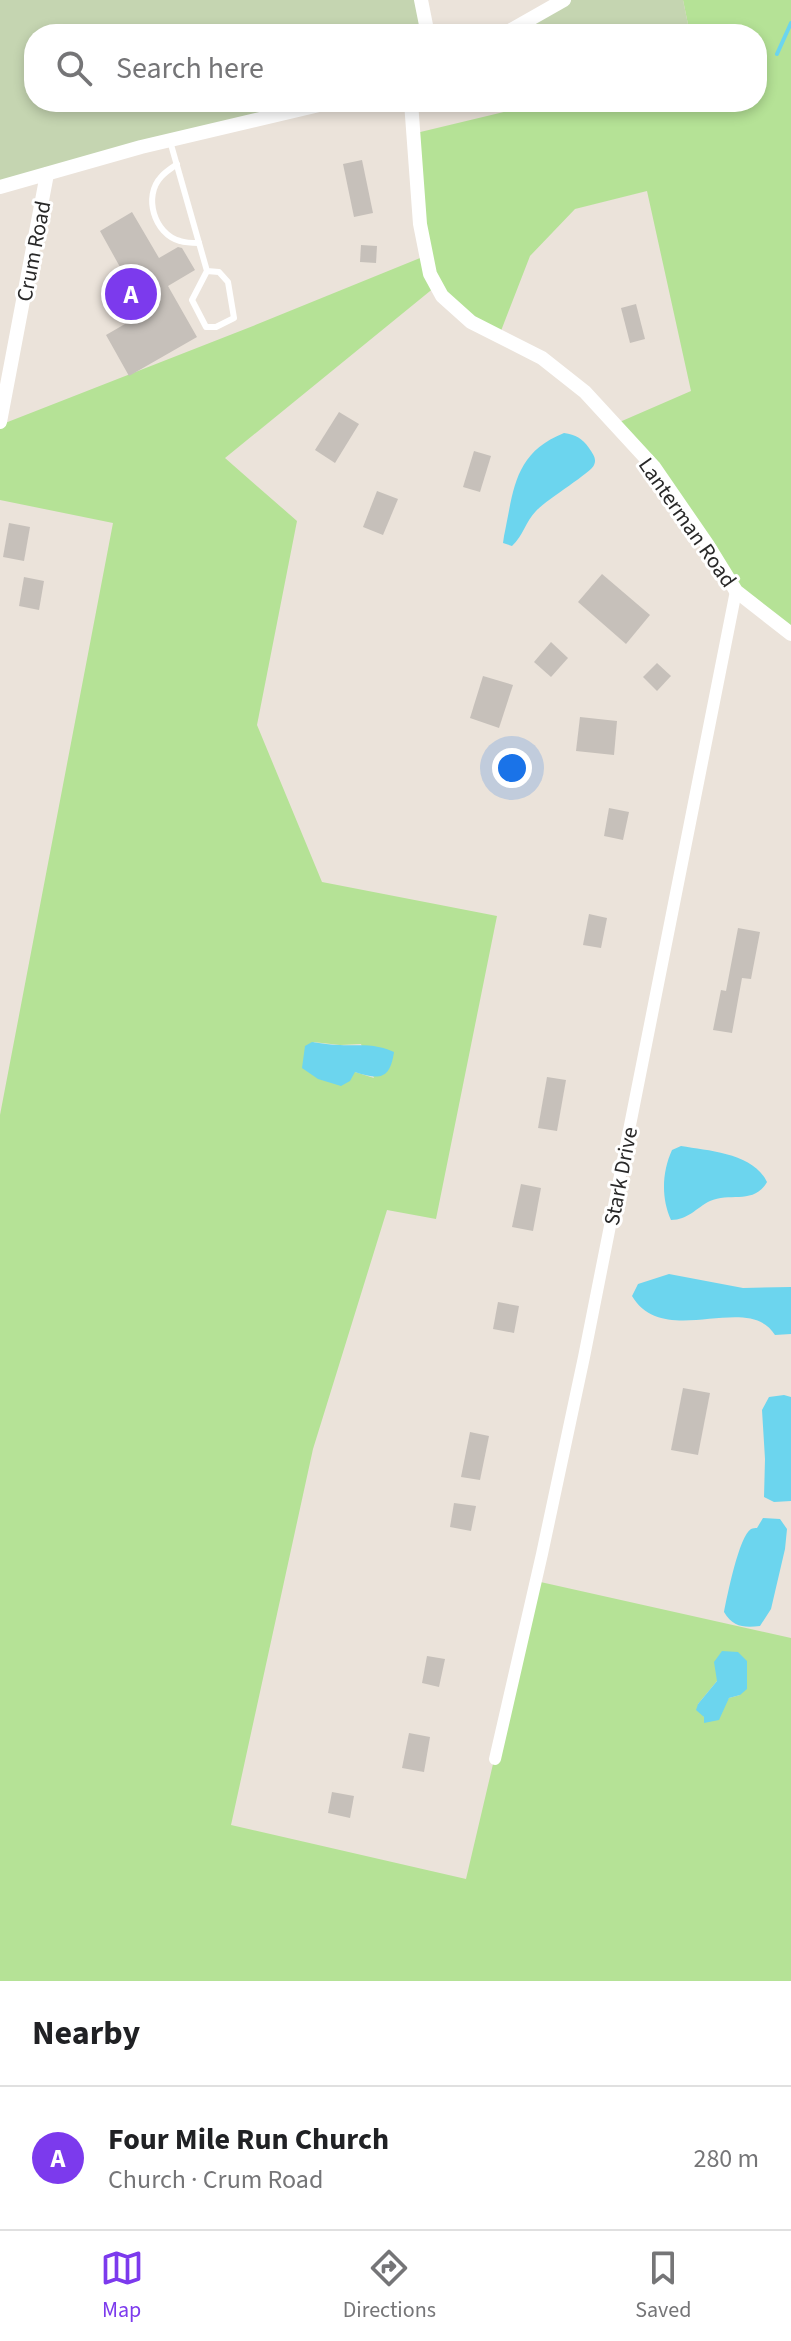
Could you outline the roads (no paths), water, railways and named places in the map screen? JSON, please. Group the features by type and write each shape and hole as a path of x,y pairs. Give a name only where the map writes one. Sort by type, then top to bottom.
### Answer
{"street":[{"path":"421,0 426,24"},
{"path":"541,0 562,1"},
{"path":"522,24 562,1"},
{"path":"0,187 290,112"},
{"name":"Lanterman Road","path":"412,112 420,224 427,264 435,287 454,309 471,322 542,358 585,392 654,467 736,591 791,634"},
{"name":"Crum Road","path":"0,422 47,174"},
{"name":"Stark Drive","path":"495,1759 584,1357 736,591"}],"lane":[{"path":"170,141 207,271 192,300 206,327 216,327 234,318 228,282 219,272 207,271"},
{"path":"177,164 160,177 154,190 152,207 157,222 166,234 180,241 199,243"}],"water":[{"path":"564,433 584,442 594,456 594,465 536,511 512,546 503,543 519,474 535,451"},
{"path":"312,1042 374,1046 394,1052 390,1068 382,1076 355,1072 350,1081 341,1086 318,1079 302,1068 305,1046"},
{"path":"681,1146 741,1159 760,1172 767,1182 762,1189 749,1196 710,1201 687,1216 671,1220 664,1194 665,1176 672,1150"},
{"path":"669,1274 743,1288 791,1287 791,1334 775,1335 762,1323 746,1318 664,1319 646,1311 632,1296 638,1284"},
{"path":"769,1397 791,1397 791,1501 774,1502 764,1497 762,1410"},
{"path":"763,1518 780,1519 787,1529 785,1549 771,1609 760,1626 744,1626 735,1624 724,1612 742,1543"},
{"path":"722,1651 738,1652 747,1661 747,1689 729,1698 719,1720 704,1723 704,1717 696,1710 717,1681 714,1662"}],"waterway":[{"path":"777,54 791,23"}],"place":[{"name":"Four Mile Run Church","path":"131,294"}]}
